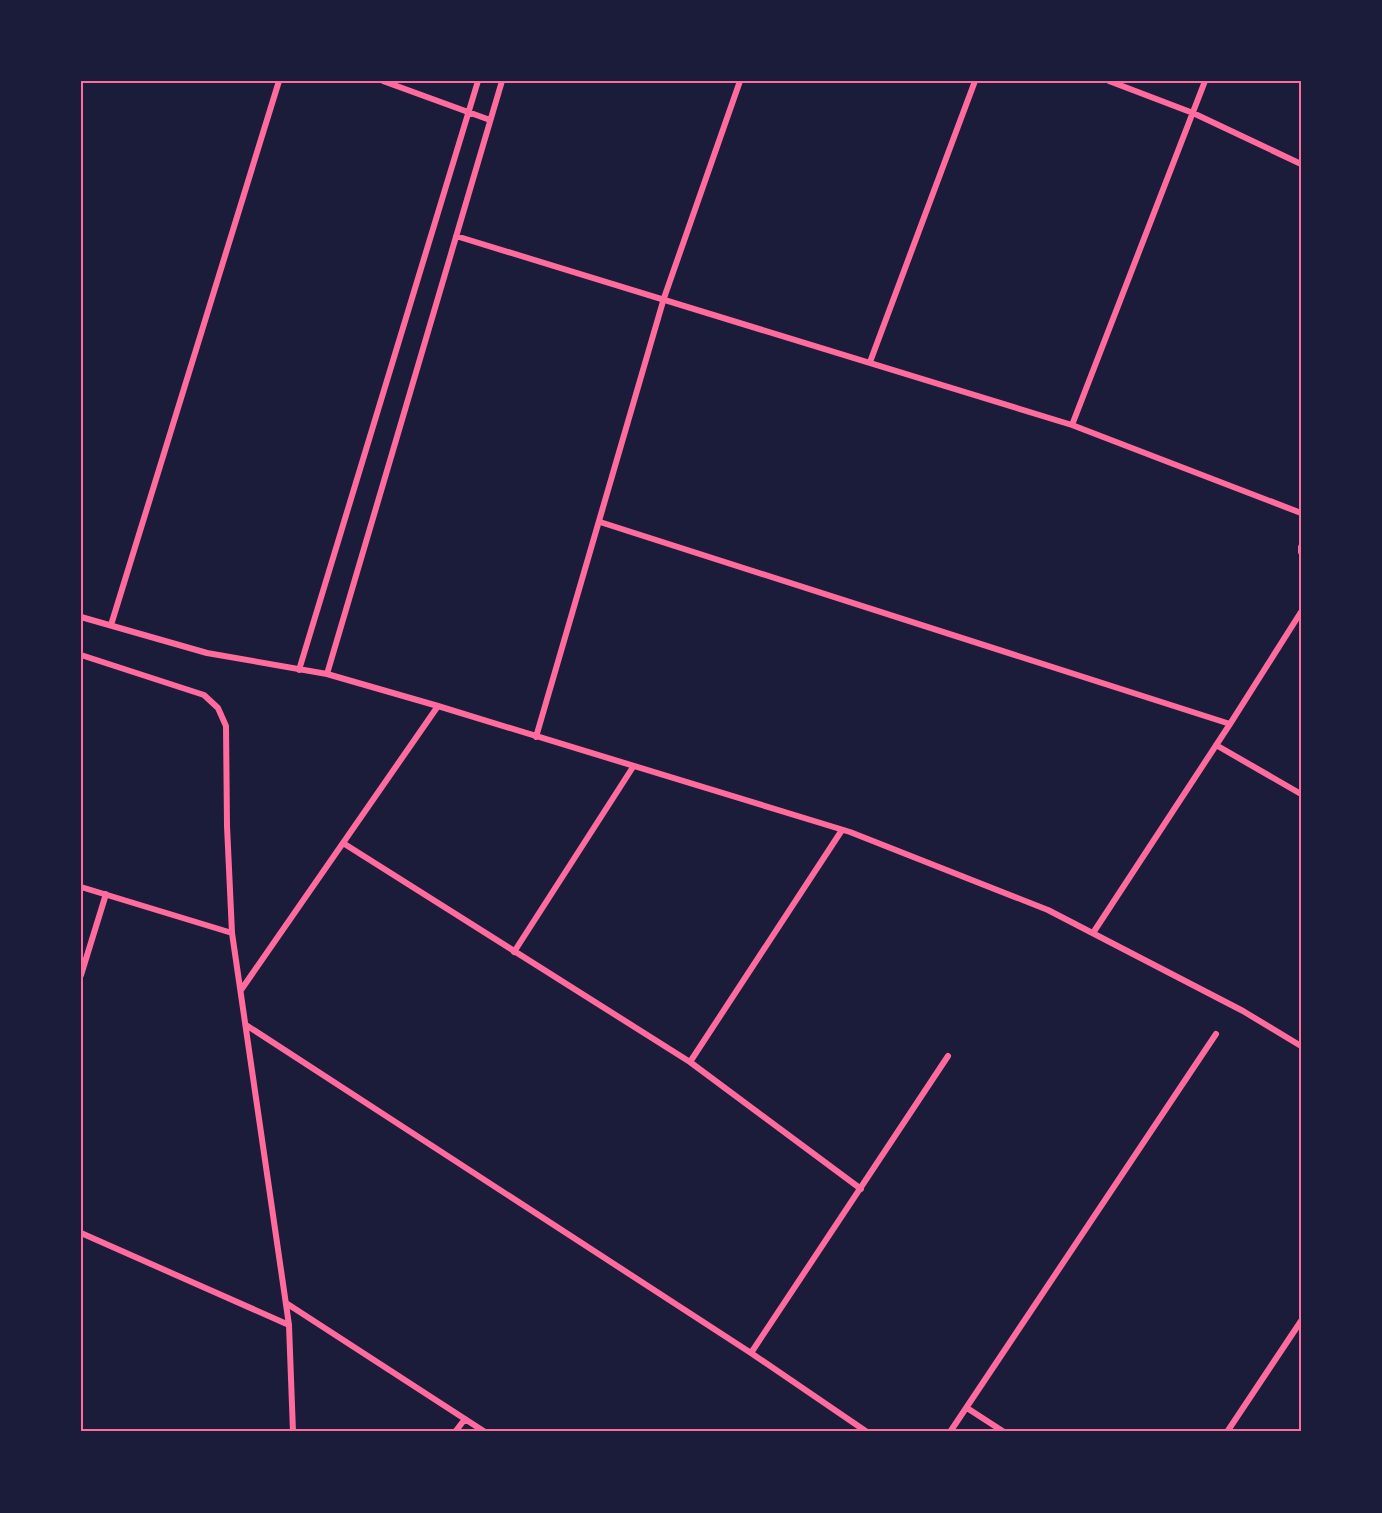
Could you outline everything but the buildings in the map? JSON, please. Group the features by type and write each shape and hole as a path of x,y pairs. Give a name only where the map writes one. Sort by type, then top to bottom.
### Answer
{"street":[{"path":"111,626 279,81"},
{"path":"383,81 490,120"},
{"path":"299,670 478,81"},
{"path":"327,674 502,81"},
{"path":"536,737 664,298 740,81"},
{"path":"870,362 975,81"},
{"path":"1109,81 1193,113 1301,164"},
{"path":"1072,424 1205,81"},
{"path":"456,236 1072,424 1301,513"},
{"path":"600,522 1230,724"},
{"path":"1301,546 1301,552"},
{"path":"1093,933 1301,612"},
{"path":"81,617 185,648 327,674 842,830 1048,910 1243,1011 1301,1046"},
{"path":"81,655 204,695 218,708 226,726 227,826 232,933 289,1325 293,1432"},
{"path":"241,990 438,706"},
{"path":"1216,745 1301,794"},
{"path":"514,952 633,766"},
{"path":"690,1062 842,830"},
{"path":"344,843 690,1062 861,1189"},
{"path":"81,886 232,933"},
{"path":"81,975 106,894"},
{"path":"246,1024 751,1353 867,1432"},
{"path":"950,1432 1216,1034"},
{"path":"751,1353 948,1056"},
{"path":"81,1233 289,1325"},
{"path":"286,1303 485,1432"},
{"path":"1227,1432 1301,1321"},
{"path":"967,1408 1004,1432"},
{"path":"455,1432 465,1419"}]}
